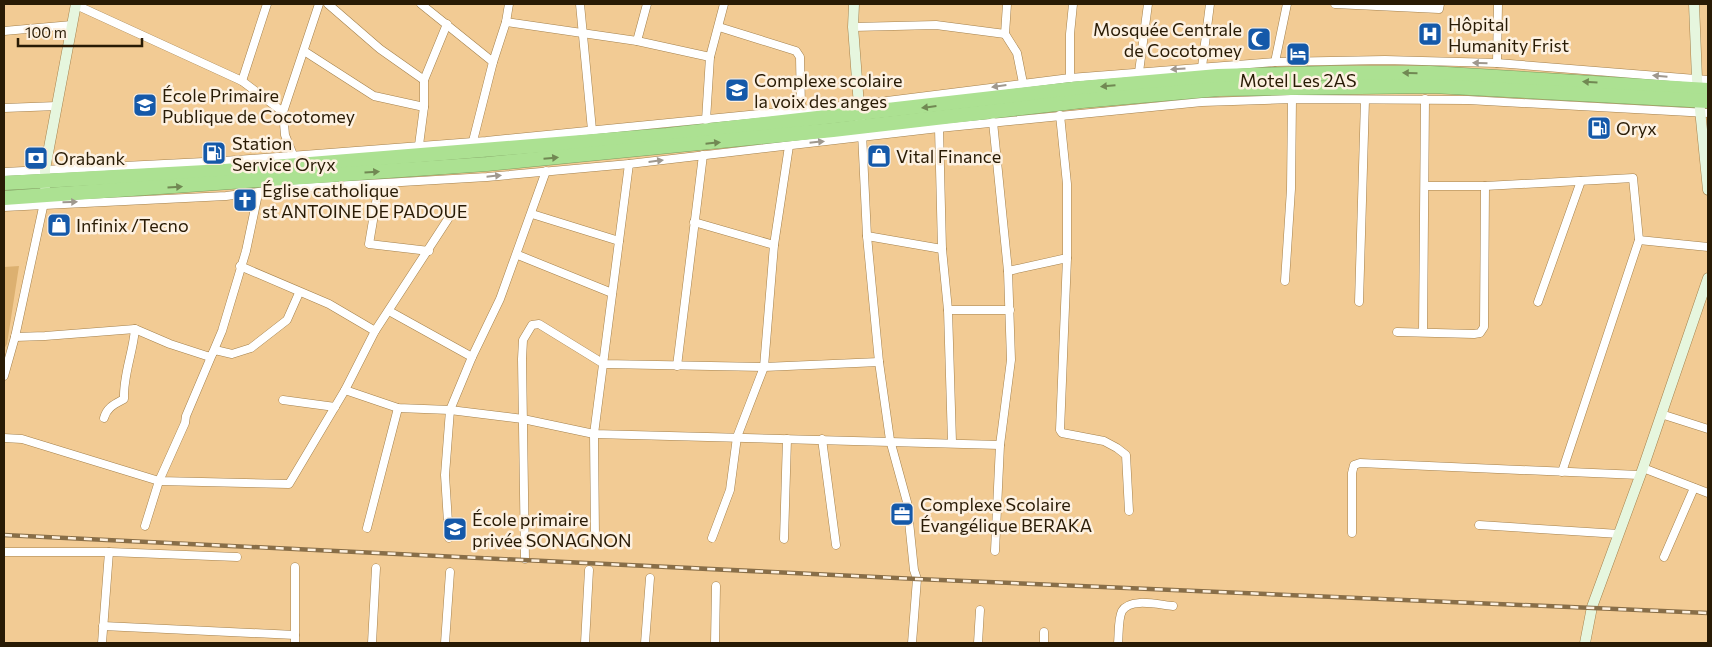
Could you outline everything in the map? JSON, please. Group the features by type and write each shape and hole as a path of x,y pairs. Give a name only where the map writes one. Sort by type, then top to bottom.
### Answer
{"highway":[{"path":"4,198 45,199 487,164 860,121 1082,88 1276,74 1476,74 1704,95"},
{"path":"4,183 45,175 224,171 860,121"}],"street":[{"path":"4,376 5,360 15,336 45,199 45,175 76,4 242,81 283,112"},
{"path":"242,81 267,4"},
{"path":"293,155 285,136 283,112 319,4"},
{"path":"328,4 380,49 424,80"},
{"path":"421,4 493,62"},
{"path":"472,141 493,62 506,22 509,4"},
{"path":"580,4 592,130"},
{"path":"637,41 647,4"},
{"path":"706,120 710,57 724,4"},
{"path":"854,4 853,27 867,236 879,362 890,440 907,502 914,570 917,579 912,643"},
{"path":"1007,4 1005,34 1017,52 1023,83"},
{"path":"1070,78 1070,34 1073,4"},
{"path":"1139,72 1148,4"},
{"path":"1202,67 1210,4"},
{"path":"1274,62 1287,4"},
{"path":"1335,4 1439,9 1440,4"},
{"path":"1497,63 1498,4"},
{"path":"1694,4 1704,95 1708,190"},
{"path":"506,22 637,41 710,57"},
{"path":"419,146 424,107 424,80 448,24"},
{"path":"4,31 72,25"},
{"path":"853,27 936,25 1005,34"},
{"path":"719,28 796,51 800,57 801,109"},
{"path":"304,51 380,98 396,99 424,107"},
{"path":"4,207 45,199 258,194 282,189 379,185 629,164 789,146 860,121 1023,83 1274,62 1385,60 1497,63 1704,95"},
{"path":"4,172 45,175 419,146 706,120 801,109 860,121 939,128 1202,102 1292,99 1502,100 1704,95"},
{"path":"1285,281 1291,189 1292,99"},
{"path":"1423,332 1426,99"},
{"path":"1359,302 1365,100"},
{"path":"4,108 57,106"},
{"path":"1060,115 1066,184 1067,258 1060,430 1062,433 1111,444 1126,455 1129,512"},
{"path":"993,122 1008,271 1011,360 1000,444 995,551"},
{"path":"939,128 942,250 948,310 952,442"},
{"path":"712,538 730,490 738,437 764,367 774,245 789,146"},
{"path":"676,366 703,155"},
{"path":"595,537 594,434 629,164"},
{"path":"448,538 445,474 450,410 518,255 546,171"},
{"path":"1426,186 1485,186 1633,178 1639,240 1562,472"},
{"path":"1538,302 1581,181"},
{"path":"379,185 369,244 429,251"},
{"path":"1397,332 1474,334 1480,333 1484,327 1485,186"},
{"path":"145,526 159,480 185,424 186,416 222,331 258,194"},
{"path":"532,214 619,241"},
{"path":"4,438 22,439 159,480 289,484 345,390 375,331 429,251 448,219"},
{"path":"694,222 774,245"},
{"path":"867,236 942,250"},
{"path":"1639,240 1708,247"},
{"path":"518,255 612,293"},
{"path":"1008,271 1067,258"},
{"path":"240,266 299,293 329,304 375,331"},
{"path":"1584,643 1592,607 1708,278"},
{"path":"210,357 215,350 232,354 251,348 287,320 299,293"},
{"path":"948,310 1010,310"},
{"path":"389,311 472,357"},
{"path":"525,559 523,340 532,325 539,324 604,364 764,367 879,362"},
{"path":"15,336 45,336 135,329 170,344 210,357"},
{"path":"104,418 106,411 111,406 124,399 124,386 134,345 135,329"},
{"path":"345,390 398,408 450,410 523,418 594,434 787,439 822,438 1000,444"},
{"path":"283,400 335,407"},
{"path":"367,528 398,408"},
{"path":"1661,414 1708,429"},
{"path":"822,438 836,545"},
{"path":"784,539 787,439"},
{"path":"1352,533 1352,473 1354,465 1360,463 1562,472 1641,472 1708,493"},
{"path":"1664,557 1694,488"},
{"path":"1479,525 1619,534"},
{"path":"4,552 109,552 237,557"},
{"path":"102,643 109,552"},
{"path":"103,626 295,639 295,568"},
{"path":"372,643 376,568"},
{"path":"585,643 589,570"},
{"path":"445,643 450,572"},
{"path":"645,643 650,578"},
{"path":"715,643 716,586"},
{"path":"1118,643 1121,616 1127,606 1136,603 1173,606"},
{"path":"978,643 980,610"},
{"path":"1044,632 1044,643"}],"shaded area":[{"path":"19,266 7,344 4,349 4,267"}],"railway":[{"path":"4,535 917,579 1708,613"}],"place":[{"name":"Hôpital Humanity Frist","path":"1430,34"},
{"name":"Mosquée Centrale de Cocotomey","path":"1259,39"},
{"name":"Motel Les 2AS","path":"1298,54"},
{"name":"Complexe scolaire la voix des anges","path":"737,90"},
{"name":"École Primaire Publique de Cocotomey","path":"145,105"},
{"name":"Oryx","path":"1599,128"},
{"name":"Station Service Oryx","path":"214,153"},
{"name":"Vital Finance","path":"879,156"},
{"name":"Orabank","path":"36,158"},
{"name":"Église catholique st ANTOINE DE PADOUE","path":"245,200"},
{"name":"Infinix /Tecno","path":"59,225"},
{"name":"Complexe Scolaire Évangélique BERAKA","path":"902,514"},
{"name":"École primaire privée SONAGNON","path":"455,529"}]}
